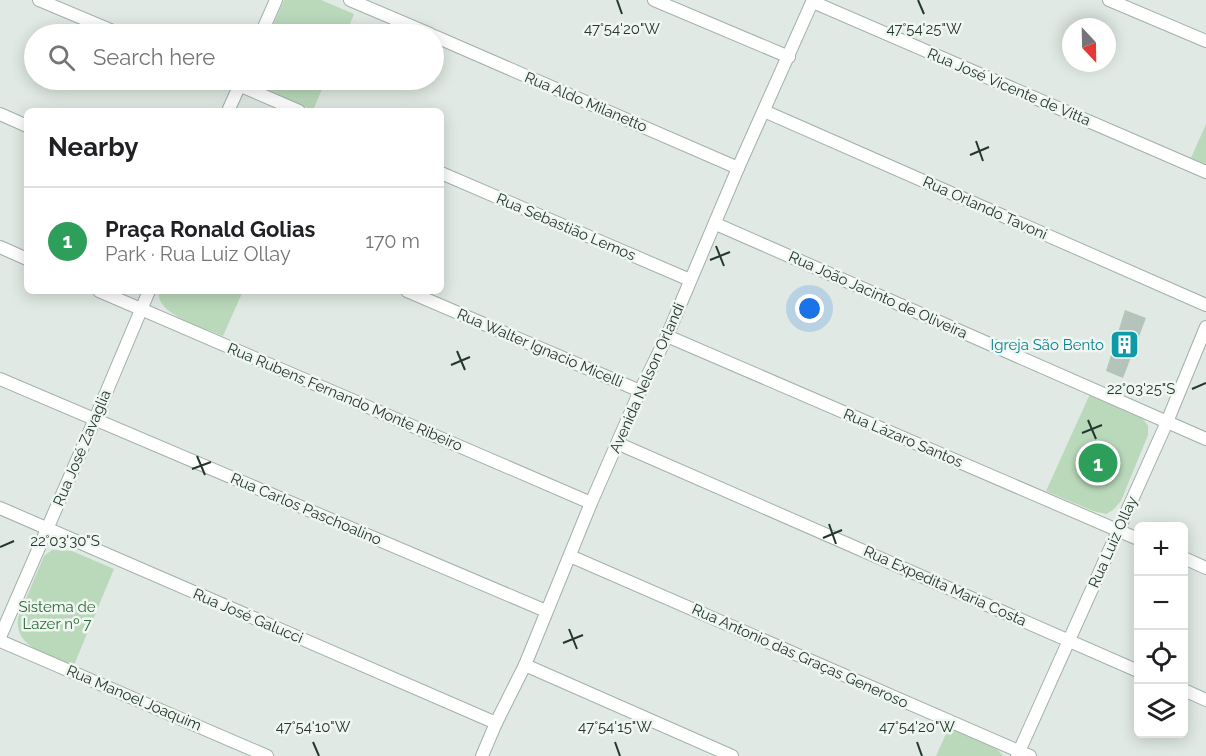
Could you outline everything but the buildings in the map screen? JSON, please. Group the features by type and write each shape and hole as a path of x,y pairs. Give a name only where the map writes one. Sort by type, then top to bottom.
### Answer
{"street":[{"path":"39,0 96,24"},
{"path":"265,24 276,0"},
{"name":"Rua Aldo Milanetto","path":"350,0 406,24"},
{"path":"654,0 789,57"},
{"path":"1109,0 1206,41"},
{"name":"Avenida Nelson Orlandi","path":"482,756 525,665 591,503 667,336 738,168 813,1"},
{"name":"Rua José Vicente de Vitta","path":"813,1 1206,172"},
{"name":"Rua Aldo Milanetto","path":"444,40 738,168"},
{"path":"229,108 237,90"},
{"path":"257,90 293,108"},
{"name":"Rua Orlando Tavoni","path":"764,111 1206,305"},
{"path":"0,114 24,125"},
{"name":"Rua Sebastião Lemos","path":"444,174 690,280"},
{"name":"Rua João Jacinto de Oliveira","path":"716,224 1206,439"},
{"path":"0,247 24,258"},
{"name":"Rua Rubens Fernando Monte Ribeiro","path":"106,294 591,503"},
{"name":"Rua José Zavaglia","path":"0,639 148,294"},
{"name":"Rua Walter Ignacio Micelli","path":"414,294 640,392"},
{"name":"Rua Luiz Ollay","path":"1022,754 1069,640 1167,422 1206,327"},
{"name":"Rua Lázaro Santos","path":"667,336 1134,537"},
{"name":"Rua Carlos Paschoalino","path":"0,379 546,611"},
{"name":"Rua Expedita Maria Costa","path":"618,444 1134,669"},
{"name":"Rua José Galucci","path":"0,508 496,723"},
{"name":"Rua Antonio das Graças Generoso","path":"570,556 1022,754"},
{"path":"1188,560 1206,568"},
{"name":"Rua Manoel Joaquim","path":"0,639 267,756"},
{"path":"525,665 732,756"},
{"path":"1188,692 1206,700"}],"green space":[{"path":"284,0 321,0 354,14 350,24 273,24"},
{"path":"322,90 314,108 308,108 269,91"},
{"path":"1206,124 1206,164 1191,158"},
{"path":"159,294 242,294 223,336 183,320 165,307"},
{"path":"1090,394 1143,419 1148,426 1148,435 1121,501 1106,514 1093,511 1046,491"},
{"name":"Sistema de Lazer nº 7","path":"52,550 72,551 114,569 74,665 45,654 28,644 18,629 18,618 44,556"},
{"path":"949,727 997,749 1003,756 936,756"}],"place":[{"name":"Igreja São Bento","path":"1125,345"},
{"name":"Praça Ronald Golias","path":"1098,463"}]}
